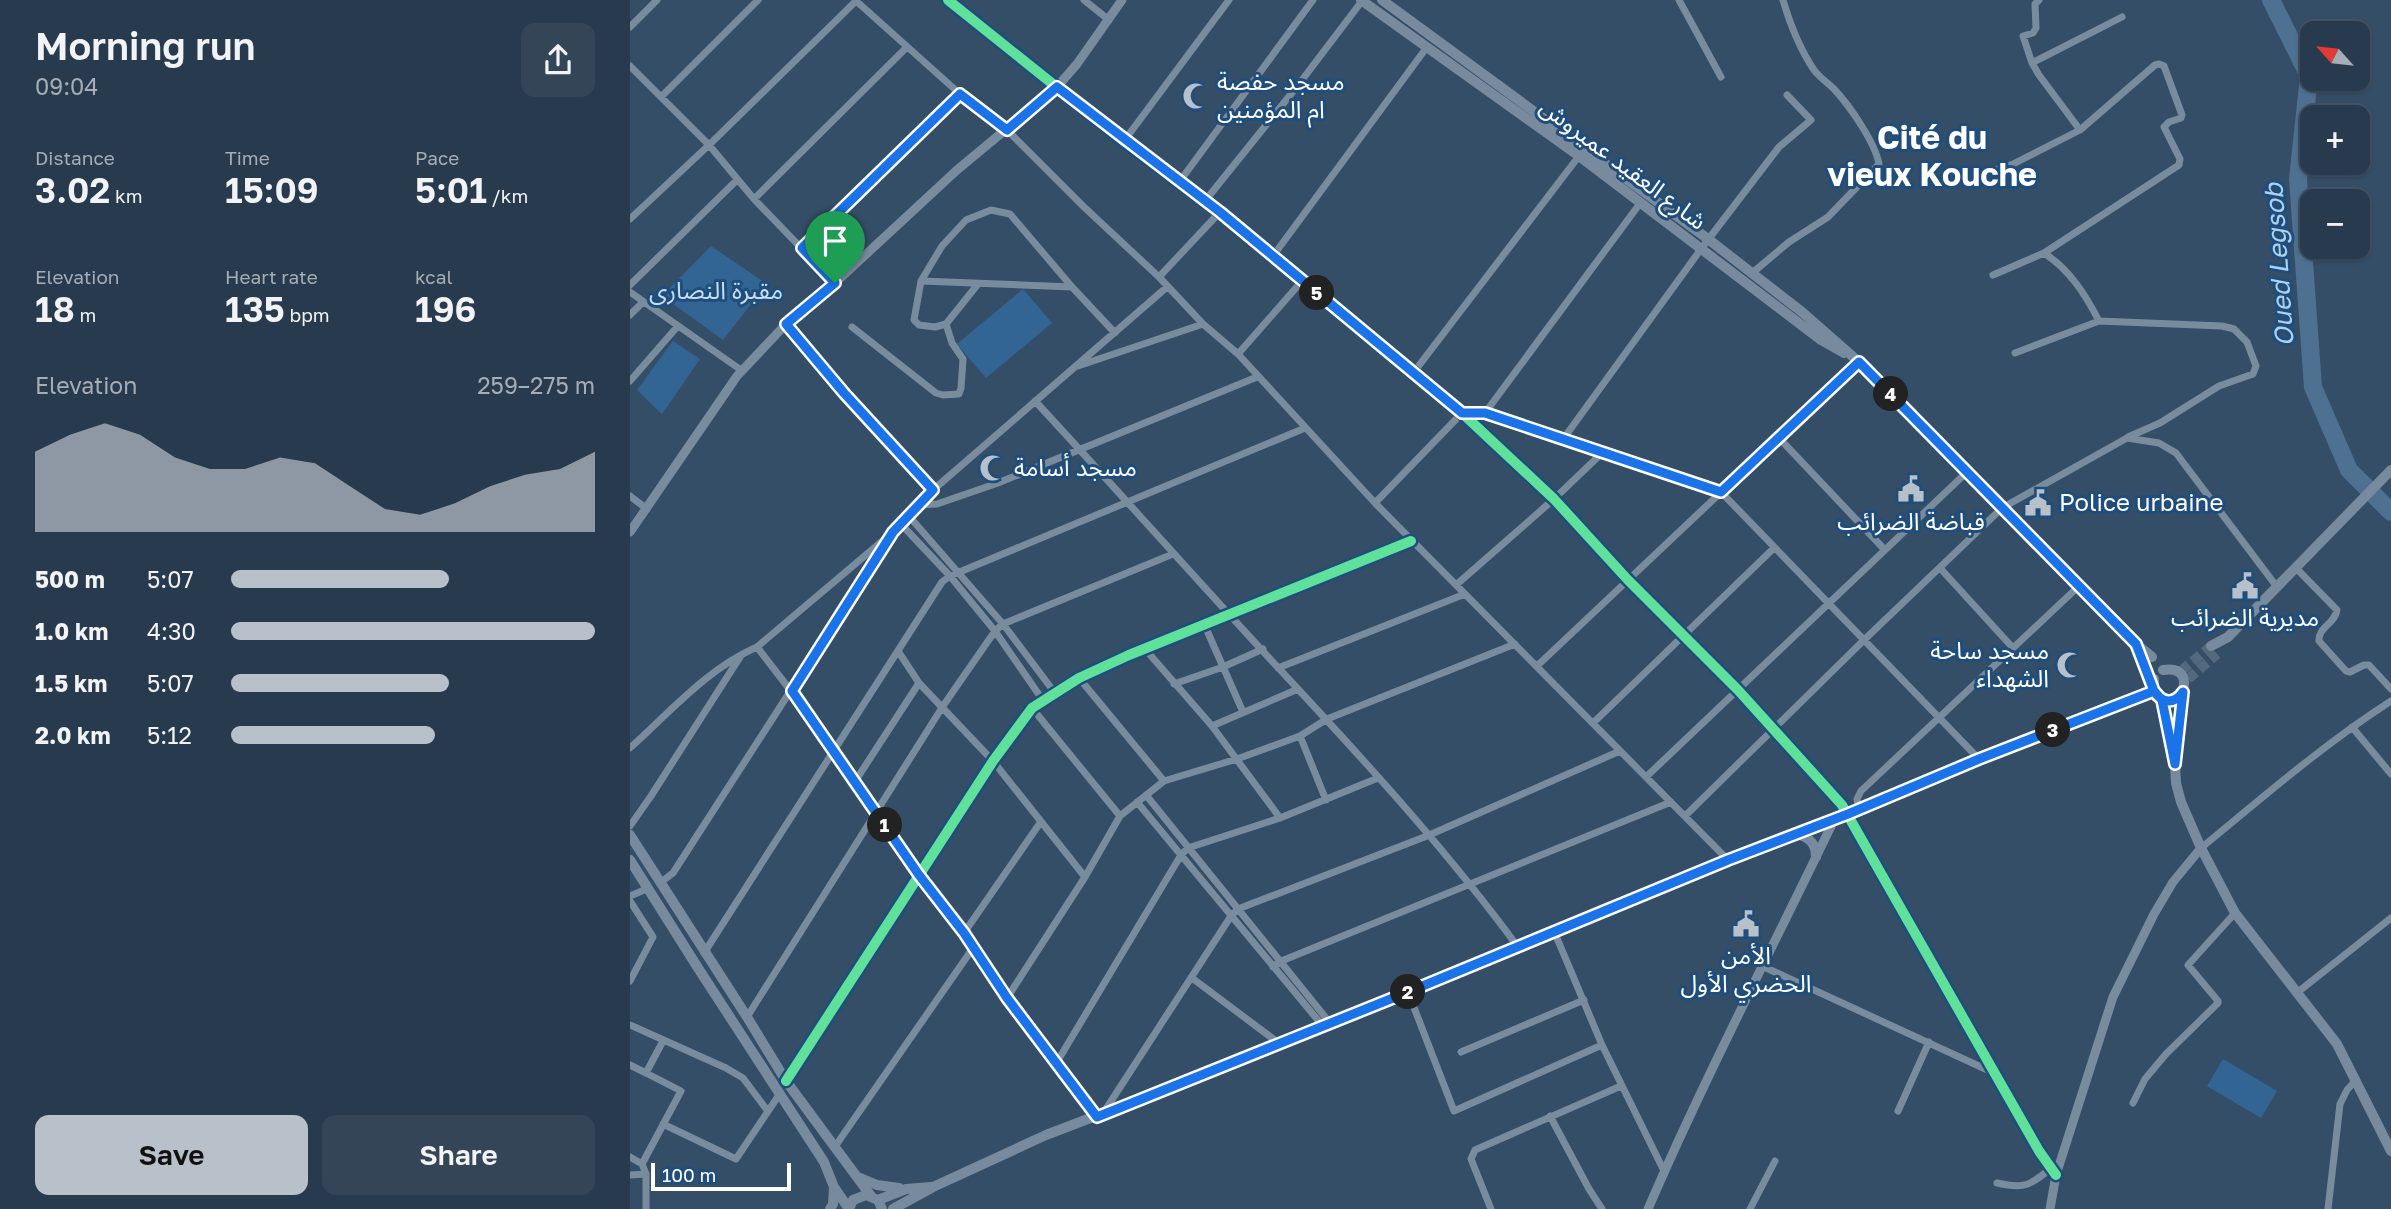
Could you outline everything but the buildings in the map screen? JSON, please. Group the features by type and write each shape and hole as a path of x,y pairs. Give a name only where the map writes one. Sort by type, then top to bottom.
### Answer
{"main road":[{"name":"شارع العقيد عميروش","path":"1361,0 1641,202 1751,274 1802,312 1859,362 2136,644 2152,657"},
{"name":"شارع العقيد عميروش","path":"1382,0 1705,244 1821,340 1859,362"},
{"path":"2214,650 2391,470"},
{"path":"2136,644 2156,688 2175,764"},
{"path":"2156,688 2167,701 2176,699 2176,675 2175,764 2176,783 2181,802 2201,848 2235,913 2337,1044 2391,1151"},
{"path":"893,1209 933,1187 1046,1135 1280,1044 2156,688"},
{"path":"1798,834 1813,843 1816,857"},
{"path":"630,835 786,1081 877,1202"},
{"path":"630,860 824,1162 834,1187 849,1209 857,1198 877,1202 906,1189"},
{"path":"855,1176 877,1185 906,1189 933,1187"},
{"path":"831,1209 834,1187"},
{"path":"909,1209 917,1198"}],"street":[{"path":"630,27 657,0"},
{"path":"661,97 758,0"},
{"path":"630,219 856,0 906,48 1007,130 1084,208 1159,277 1203,324 1238,355 1412,541 1728,860"},
{"path":"948,0 1124,141 1220,212 1462,413 1554,499 1628,580 1738,690 1842,804 1853,812 1996,1074 2054,1172"},
{"path":"1084,0 1109,19"},
{"path":"630,532 741,370 786,324 835,283 957,170 1057,87 1122,0"},
{"path":"1124,141 1228,0"},
{"path":"1180,181 1313,0"},
{"path":"1205,201 1361,0"},
{"path":"1679,0 1721,77"},
{"path":"1751,274 1789,242 1829,217 1876,169 1879,162 1852,113 1834,89 1813,69 1787,15 1783,0"},
{"path":"2039,0 2035,4 2036,29 2033,33 2025,34 2023,38 2039,75 2080,130"},
{"path":"2032,63 2122,17"},
{"path":"1272,256 1427,47"},
{"path":"754,199 906,48"},
{"path":"1966,180 2013,164 2080,130 2155,65 2164,66 2182,115 2164,127 2180,159 2179,165 2044,253 1993,275"},
{"path":"630,66 709,145 754,199 835,283"},
{"path":"802,248 960,94"},
{"path":"1564,438 1779,147 1811,120 1787,96"},
{"path":"1414,372 1579,156"},
{"path":"630,285 737,180"},
{"path":"1485,413 1641,202"},
{"path":"978,284 946,324 935,327 916,323 914,320 921,281 942,246 956,229 966,220 991,210 1010,214 1115,333"},
{"path":"1159,277 1220,212"},
{"path":"2044,253 2060,263 2077,284 2099,321"},
{"path":"921,281 1072,287"},
{"path":"1238,355 1302,281"},
{"path":"630,981 653,937 630,898 662,882 673,873 893,532 933,490 1167,287"},
{"path":"630,292 741,370"},
{"path":"630,315 643,303"},
{"path":"1685,816 2002,508 2127,438 2160,423 2219,386 2256,371 2247,342 2231,327 2099,321 2015,353"},
{"path":"786,324 844,393 933,490"},
{"path":"852,327 936,393 954,395 959,394 961,388 963,359 952,343 946,324"},
{"path":"1074,368 1203,324"},
{"path":"630,381 677,327"},
{"path":"1537,666 1859,362"},
{"path":"919,505 937,503 998,483 1257,377"},
{"path":"1035,401 1327,719 1471,885 1518,947"},
{"path":"1375,503 1462,413 1485,413 1721,492 1979,759"},
{"path":"704,953 942,582 950,576 1305,429"},
{"path":"1779,438 1885,550"},
{"path":"2127,438 2159,443 2176,453 2277,587"},
{"path":"1457,585 1602,453"},
{"path":"1646,777 1967,472"},
{"path":"630,496 647,509"},
{"path":"908,515 1003,624 1055,693"},
{"path":"900,523 950,576 995,631 1044,702"},
{"path":"630,748 708,678 742,654 757,647 893,532"},
{"path":"786,1081 993,761 1032,708 1079,678 1412,541"},
{"path":"1593,723 1774,548"},
{"path":"747,1017 943,706 995,631 1003,624 1173,554"},
{"path":"1940,568 2013,648"},
{"path":"2296,568 2337,610 2335,618 2320,632 2319,641 2346,671 2350,672 2364,664 2369,665 2391,689"},
{"path":"1853,812 1860,793 2080,586"},
{"path":"1278,668 1465,594"},
{"path":"1205,626 1243,712"},
{"path":"1007,998 1085,877 1120,816 1164,781 1300,736 1327,719 1515,644"},
{"path":"757,647 792,691 1007,998 1100,1116 1238,909 1427,835 1620,751"},
{"path":"1145,649 1212,726 1280,818"},
{"path":"1174,684 1223,667 1263,649"},
{"path":"898,651 919,683 993,761 1085,877"},
{"path":"630,825 665,776 742,654"},
{"path":"1079,678 1164,781"},
{"path":"854,783 919,683"},
{"path":"1212,726 1298,690"},
{"path":"2050,1209 2054,1172 2113,997 2173,882 2201,848 2352,727 2391,701"},
{"path":"1032,708 1120,816"},
{"path":"2352,727 2391,774"},
{"path":"1300,736 1326,800"},
{"path":"1057,1062 1181,855 1188,848 1280,818 1378,778"},
{"path":"1146,795 1238,909 1276,964"},
{"path":"1137,802 1231,916 1326,1024"},
{"path":"1276,964 1671,802"},
{"path":"1648,1209 1834,820"},
{"path":"964,933 1040,823"},
{"path":"2133,1103 2145,1079 2166,1054 2218,1003 2188,965 2235,913"},
{"path":"2298,992 2391,918"},
{"path":"1554,931 1602,1045 1664,1171"},
{"path":"834,1148 973,948"},
{"path":"1762,966 1996,1074"},
{"path":"1192,978 1280,1044"},
{"path":"1408,992 1454,1111 1602,1045"},
{"path":"1461,1052 1584,1000"},
{"path":"630,1025 743,1078 767,1110"},
{"path":"646,1073 663,1041"},
{"path":"1898,1111 1928,1042"},
{"path":"630,1065 681,1091 642,1164"},
{"path":"2329,1209 2340,1104 2354,1081"},
{"path":"1491,1209 1471,1159 1472,1153 1621,1086"},
{"path":"663,1124 736,1159 779,1095"},
{"path":"1550,1116 1602,1209"},
{"path":"630,1157 642,1164 646,1174 646,1209"},
{"path":"1750,1209 1775,1161"},
{"path":"1997,1183 2028,1185 2054,1172"},
{"path":"630,1175 646,1174"}],"green space":[{"name":"مقبرة النصارى","path":"711,246 767,284 723,340 662,296"},
{"path":"1023,289 1052,323 986,378 957,344"},
{"path":"673,341 700,359 662,414 637,390"},
{"path":"2223,1059 2277,1091 2261,1118 2207,1086"}],"waterway":[{"name":"Oued Legsob","path":"2271,0 2309,76 2298,179 2313,387 2349,470 2391,512"}],"tunnel":[{"path":"2181,671 2211,646"},
{"path":"2188,679 2217,654"}],"cycle path":[{"path":"948,0 1124,141 1220,212 1462,413 1554,499 1628,580 1738,690 1842,805 2039,1151 2056,1175"},
{"path":"786,1081 993,761 1032,708 1079,678 1129,655 1411,541"}],"place":[{"name":"مسجد حفصة ام المؤمنين","path":"1196,96"},
{"name":"مسجد أسامة","path":"993,468"},
{"name":"قباضة الضرائب","path":"1911,489"},
{"name":"Police urbaine","path":"2038,503"},
{"name":"مديرية الضرائب","path":"2245,586"},
{"name":"مسجد ساحة الشهداء","path":"2070,665"},
{"name":"الأمن الحضري الأول","path":"1746,924"}],"district":[{"name":"Cité du vieux Kouche","path":"1932,156"}],"route":[{"path":"835,283 786,324 844,393 933,490 893,532 792,691 1007,998 1097,1117 1728,860 2154,691 2162,700 2175,764 2183,692 2172,701 2162,700 2157,696 2154,691 2136,644 1859,362 1721,492 1485,413 1462,413 1220,212 1057,87 1007,130 960,94 802,248 835,283"}]}
